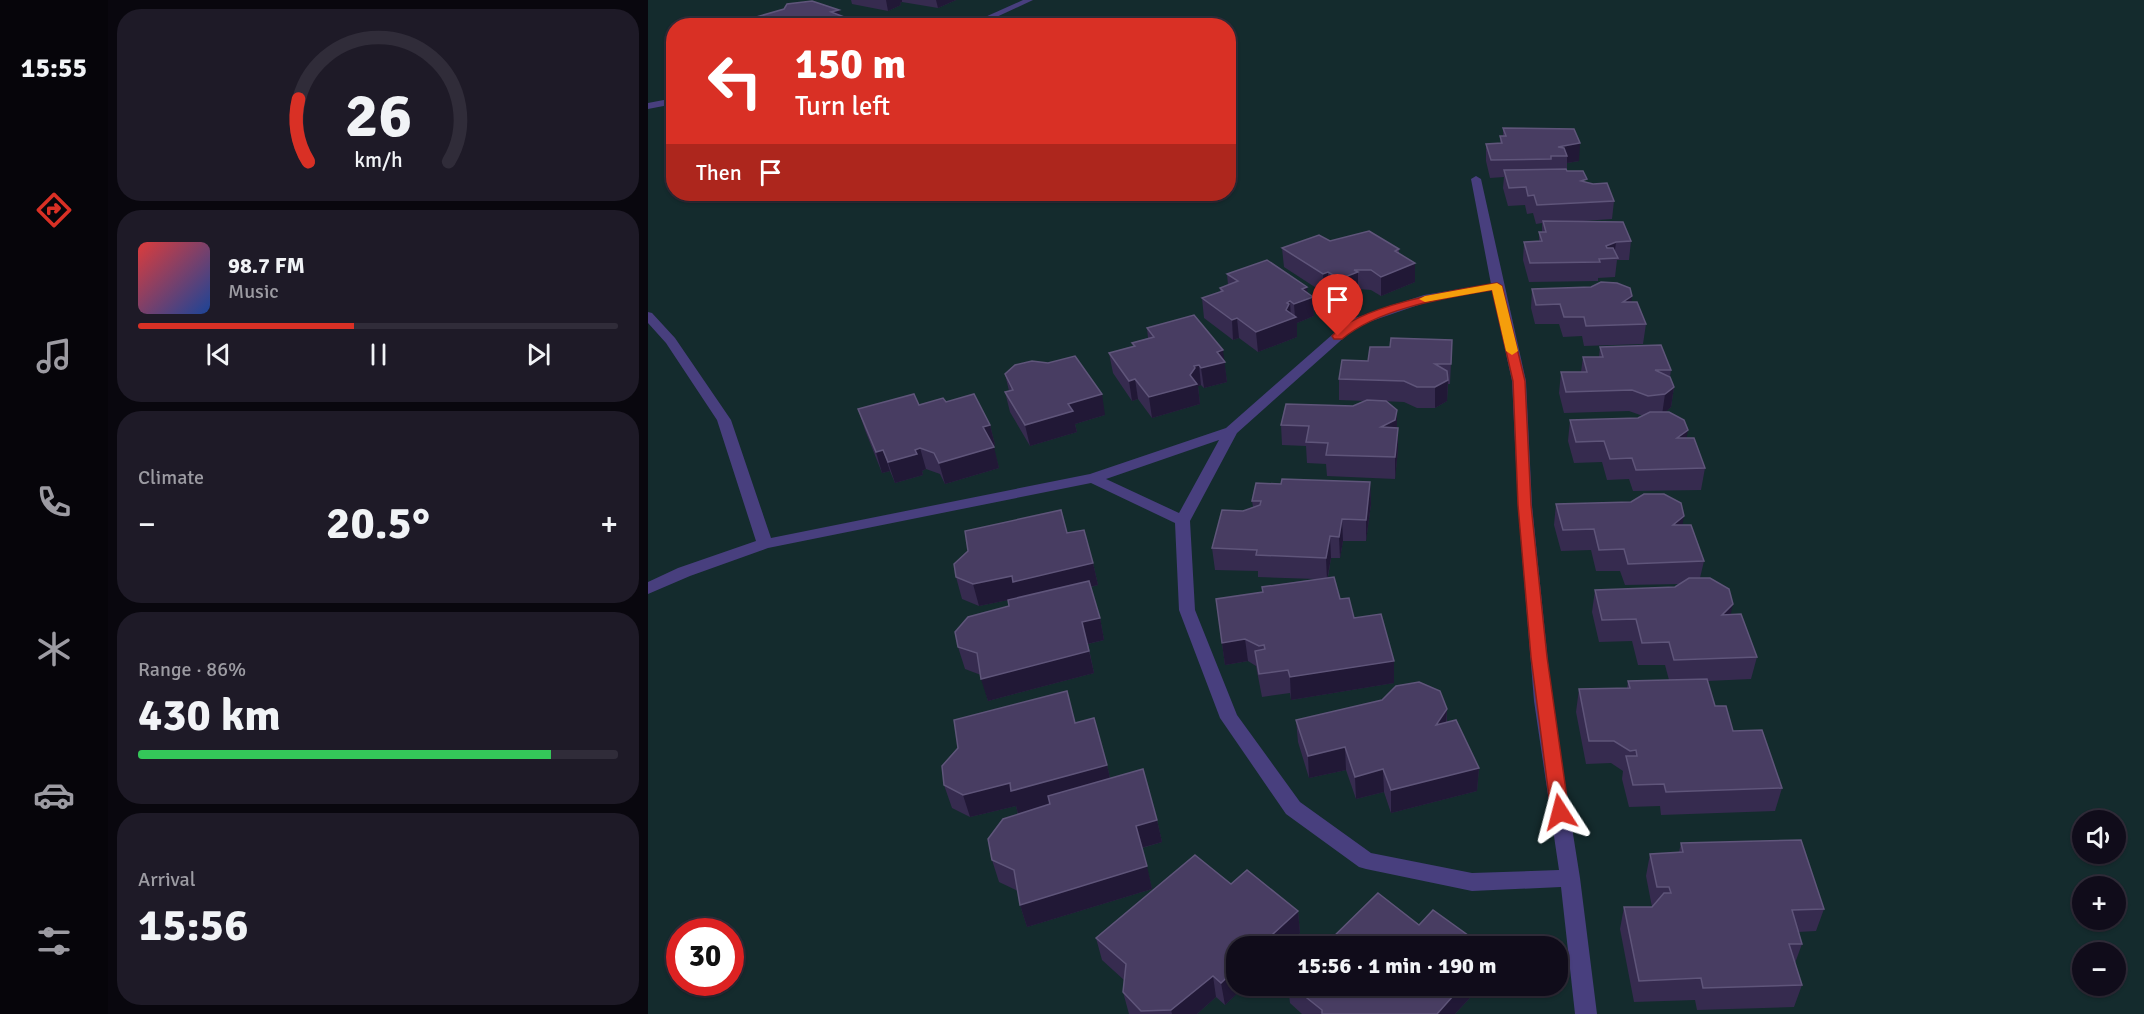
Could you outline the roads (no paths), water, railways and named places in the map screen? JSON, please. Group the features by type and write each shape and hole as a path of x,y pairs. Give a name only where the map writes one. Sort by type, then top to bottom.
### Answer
{"street":[{"path":"987,18 1029,0"},
{"path":"648,106 666,103"},
{"path":"1476,179 1519,381 1525,505 1542,689 1570,878 1586,1014"},
{"path":"1497,286 1428,298 1353,323 1231,431 1182,521 1187,610 1229,718 1293,808 1366,861 1472,882 1570,878"},
{"path":"648,316 671,341 724,420 765,544"},
{"path":"648,589 684,572 765,544 1093,478 1231,431"},
{"path":"1093,478 1182,521"}]}
